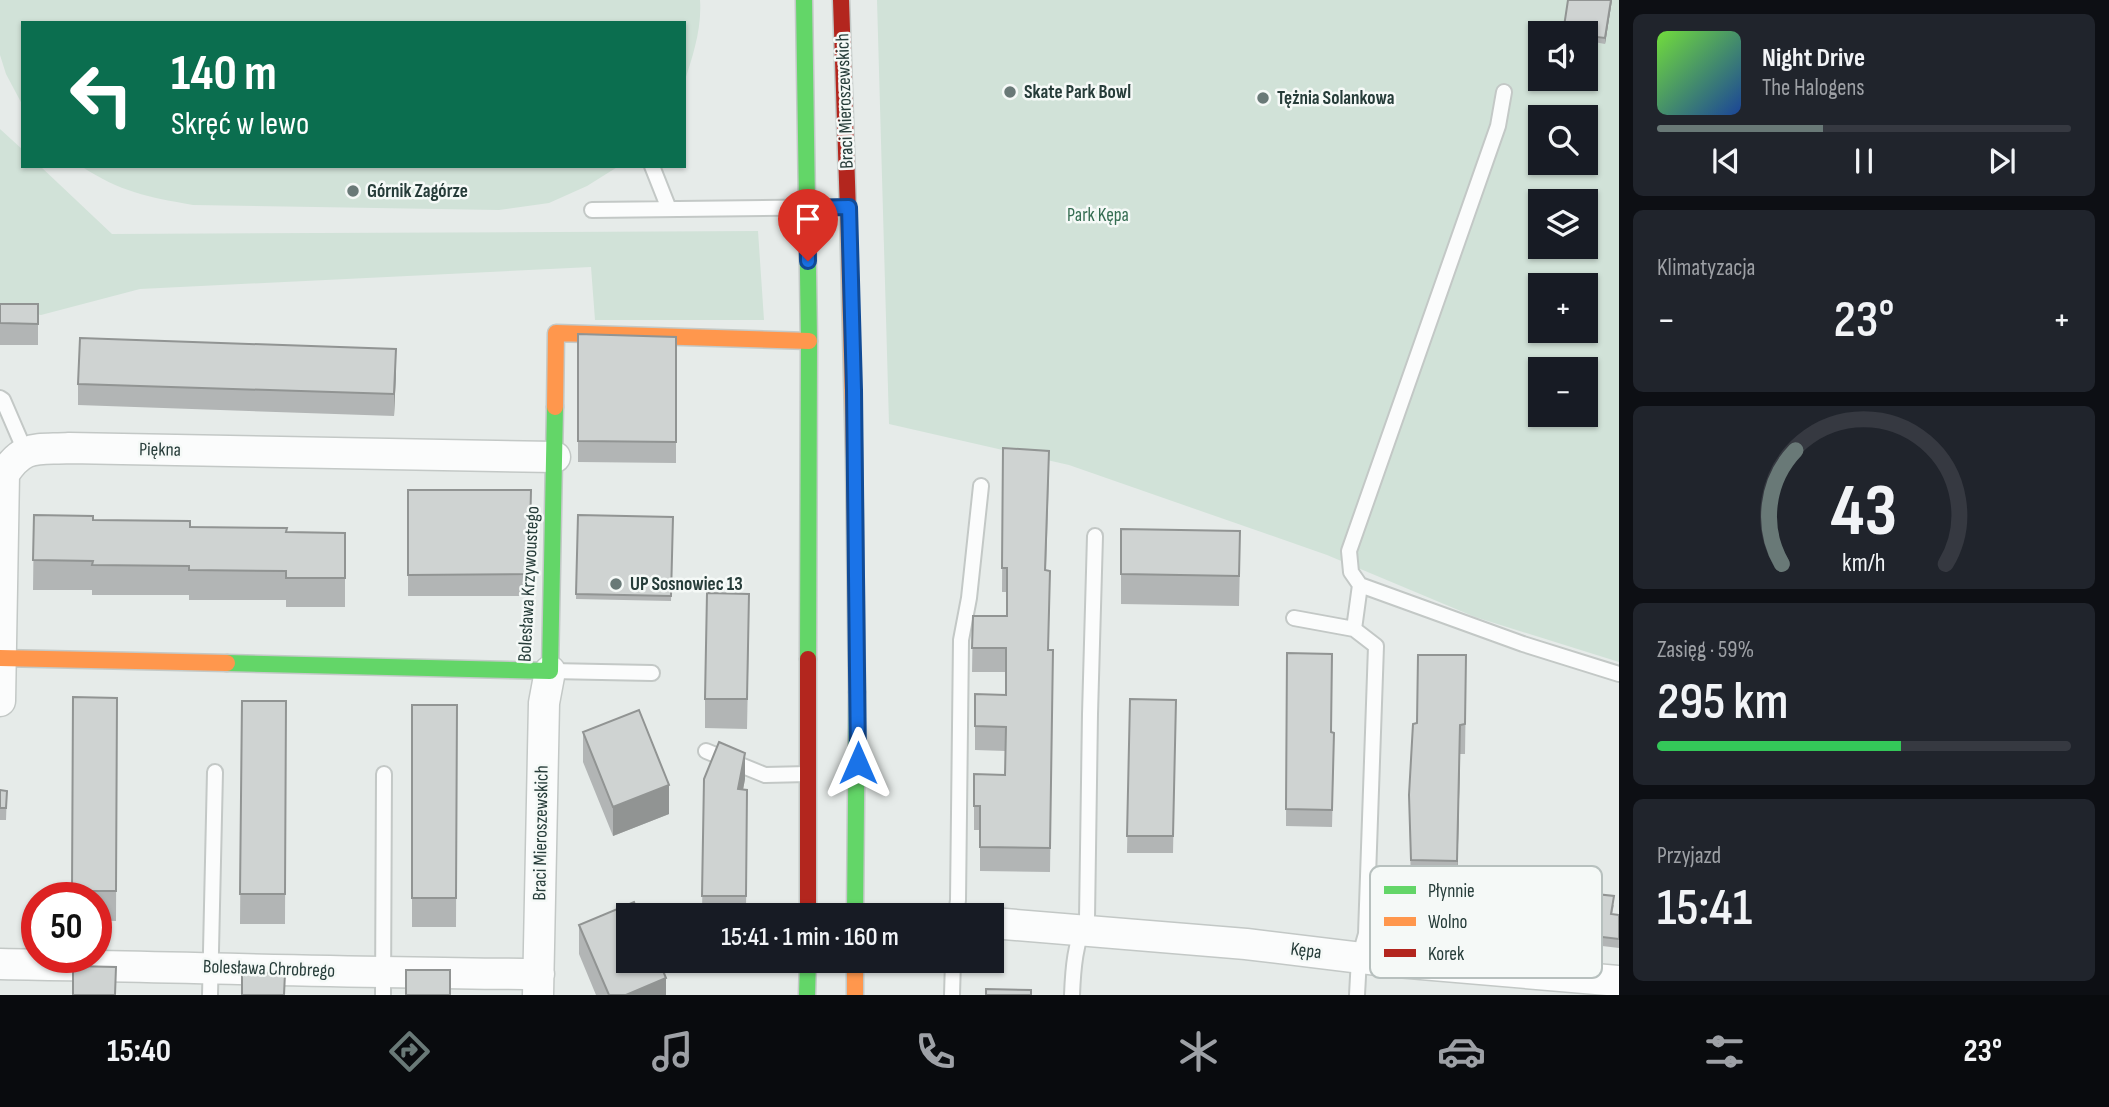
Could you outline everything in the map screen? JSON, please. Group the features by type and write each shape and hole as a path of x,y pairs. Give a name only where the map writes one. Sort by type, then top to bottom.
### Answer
{"main road":[{"name":"Braci Mieroszewskich","path":"804,0 809,341 808,903"},
{"name":"Braci Mieroszewskich","path":"841,0 853,336 858,634 855,903"},
{"name":"Bolesława Krzywoustego","path":"1,658 550,671 556,333 809,341"},
{"path":"807,995 808,973"},
{"path":"855,973 855,995"}],"street":[{"name":"Piękna","path":"25,451 69,448 555,457"},
{"path":"0,701 2,474 25,451"},
{"name":"Braci Mieroszewskich","path":"538,984 544,703 550,671"},
{"name":"Kępa","path":"1004,924 1246,943 1370,958"},
{"name":"Bolesława Chrobrego","path":"0,964 210,981 538,984"},
{"name":"Kępa","path":"1586,978 1619,981"}],"lane":[{"path":"1504,92 1498,126 1349,551 1352,572 1360,585 1523,644 1619,674"},
{"path":"653,168 668,209"},
{"path":"592,211 849,207"},
{"path":"0,398 4,400 25,451"},
{"path":"958,903 961,640 970,598 981,485"},
{"path":"1072,995 1073,969 1080,931 1087,918 1095,536"},
{"path":"1354,629 1360,585"},
{"path":"1294,618 1354,629 1376,646 1366,934 1359,957 1357,995"},
{"path":"550,671 652,673"},
{"path":"706,751 765,775 810,774"},
{"path":"210,981 215,772"},
{"path":"383,984 384,775"},
{"path":"952,995 953,973"}],"green space":[{"path":"0,0 700,0 700,21 686,77 686,21 21,21 21,102 6,74 0,55"},
{"name":"Park Kępa","path":"877,0 1619,0 1619,662 1475,617 1327,555 1069,465 889,424"},
{"path":"0,129 21,148 21,168 42,168 112,234 758,231 764,320 595,320 591,267 140,289 41,315 0,310"},
{"name":"Górnik Zagórze","path":"84,168 616,168 587,186 549,203 499,210 193,205 135,192"}],"building":[{"path":"1568,0 1611,0 1605,38 1598,37 1598,21 1565,21"},
{"path":"0,304 38,304 38,324 0,323"},
{"path":"578,334 676,337 676,442 578,441"},
{"path":"80,338 396,349 394,394 78,384"},
{"path":"1003,448 1049,451 1045,570 1050,571 1048,650 1053,650 1050,848 980,847 980,806 974,806 974,774 1005,775 1006,727 975,726 975,694 1006,695 1006,648 972,648 973,616 1007,616 1007,568 1002,568"},
{"path":"408,490 531,490 529,574 408,575"},
{"path":"34,515 93,516 93,520 190,521 190,527 287,528 286,532 345,533 345,578 286,578 286,571 189,570 189,566 92,565 93,561 33,560"},
{"path":"578,515 673,517 671,596 576,594"},
{"path":"1121,529 1240,531 1239,576 1121,574"},
{"path":"707,593 749,594 747,699 705,699"},
{"path":"1287,653 1332,654 1332,810 1286,809"},
{"path":"1418,655 1466,655 1465,724 1460,725 1457,861 1411,860 1409,795 1413,724 1417,723"},
{"path":"73,697 117,698 116,891 112,891 112,882 72,882"},
{"path":"1130,699 1176,700 1173,836 1127,836"},
{"path":"242,701 286,701 285,894 240,894"},
{"path":"412,705 457,705 456,898 412,898"},
{"path":"639,710 669,785 613,807 583,732"},
{"path":"719,742 745,753 738,789 747,790 746,896 702,896 704,779"},
{"path":"0,790 7,791 6,808 0,808"},
{"path":"1602,895 1614,896 1611,914 1619,915 1619,939 1602,937"},
{"path":"616,910 616,973 664,973 666,978 626,995 609,995 579,925"},
{"path":"112,967 116,967 115,995 73,995 73,973 112,973"},
{"path":"406,970 450,970 450,995 406,995"},
{"path":"242,972 285,973 284,995 242,995"},
{"path":"986,989 1031,990 1031,995 986,995"}],"traffic: fast":[{"path":"804,0 809,341 808,659"},
{"path":"227,663 550,671 555,407"},
{"path":"855,903 857,692"},
{"path":"807,995 808,973"}],"traffic: slow":[{"path":"848,212 857,692"},
{"path":"555,407 556,333 809,341"},
{"path":"0,658 227,663"},
{"path":"855,973 855,995"}],"traffic: jam":[{"path":"841,0 848,212"},
{"path":"808,659 808,903"}],"place":[{"name":"Skate Park Bowl","path":"1010,92"},
{"name":"Tężnia Solankowa","path":"1263,98"},
{"name":"Górnik Zagórze","path":"353,191"},
{"name":"UP Sosnowiec 13","path":"616,584"}],"route":[{"path":"808,261 807,208 849,207 858,763"}]}
